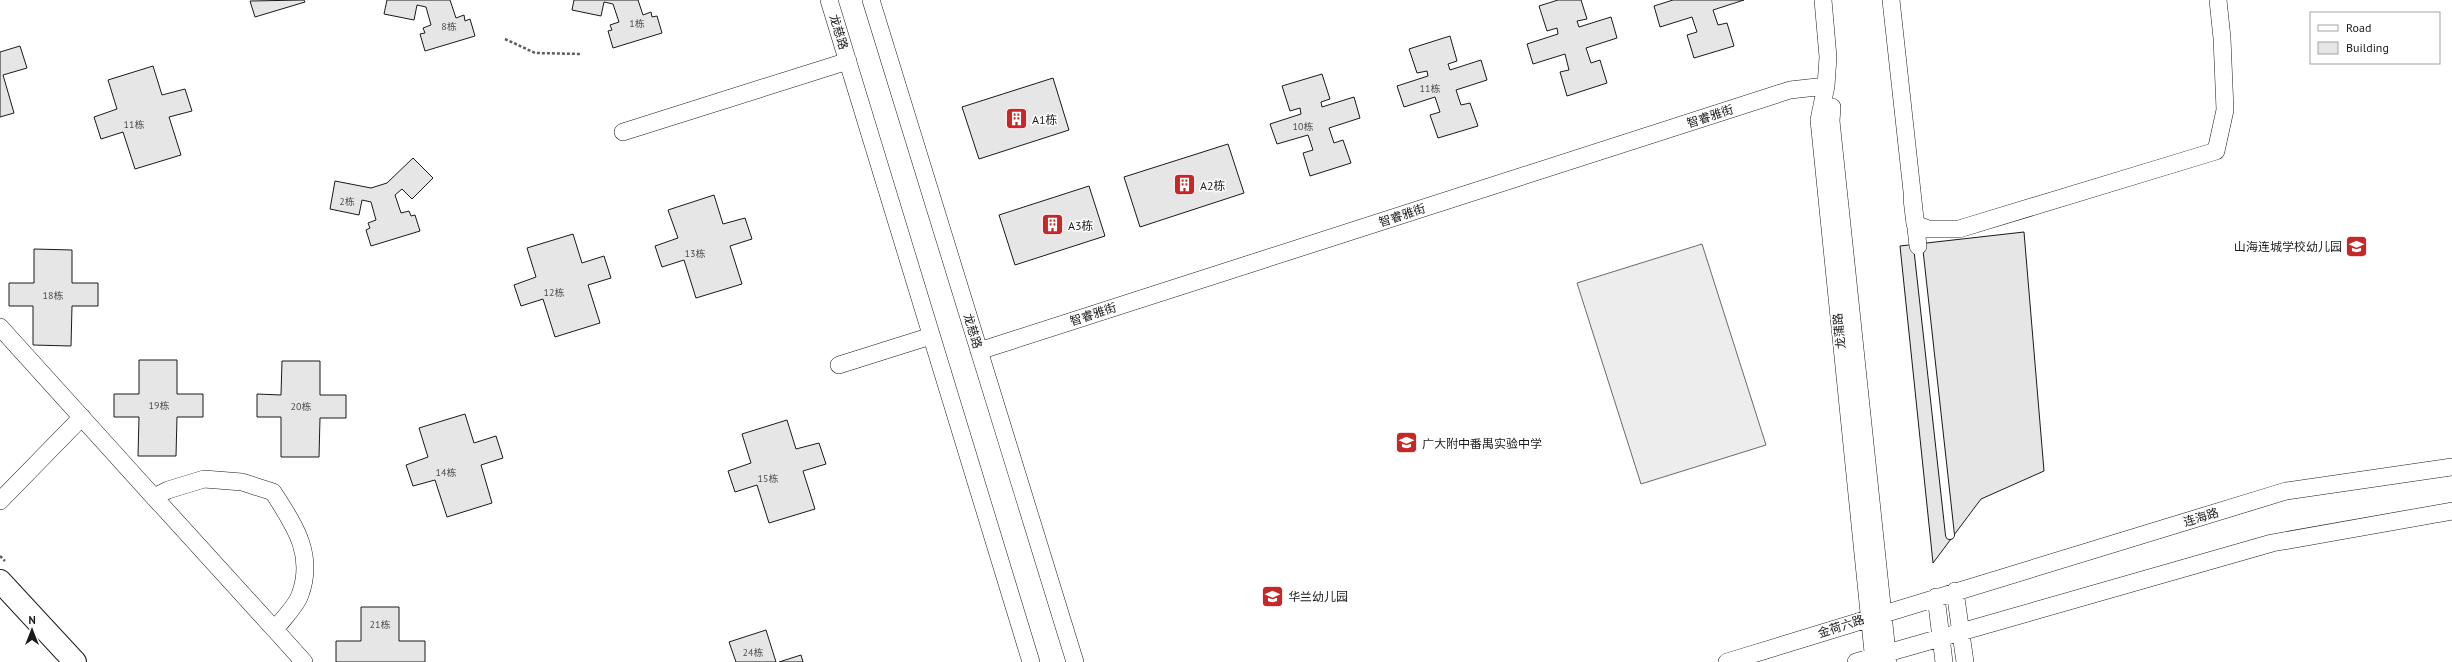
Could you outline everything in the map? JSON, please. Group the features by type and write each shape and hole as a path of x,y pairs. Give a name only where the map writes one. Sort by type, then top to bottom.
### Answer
{"main road":[{"path":"0,581 75,662"}],"street":[{"name":"龙慈路","path":"829,0 1031,662"},
{"name":"龙慈路","path":"871,0 1075,662"},
{"name":"龙蒲路","path":"1823,0 1828,57 1826,86 1819,120 1880,659"},
{"name":"龙蒲路","path":"1831,0 1837,60 1831,121 1875,615"},
{"path":"1891,0 1918,246"},
{"path":"1915,224 1928,229 1959,229 2216,151 2225,110 2222,38 2218,0"},
{"path":"624,132 848,60"},
{"name":"智睿雅街","path":"980,351 1790,90 1826,86"},
{"path":"0,327 304,662"},
{"path":"839,365 931,336"},
{"path":"0,501 82,417"},
{"name":"连海路","path":"1955,591 2286,491 2452,467"},
{"path":"154,497 204,479 242,482 273,492 303,543 306,570 300,596 275,630"},
{"path":"1856,662 1880,659 1961,632 2272,544 2452,512"},
{"path":"1955,591 1964,662"},
{"name":"金荷六路","path":"1727,662 1955,591"},
{"path":"1936,597 1944,662"}],"lane":[{"path":"1918,246 1950,535"}],"path":[{"path":"505,39 535,53 582,54"}],"shaded area":[{"path":"1702,244 1766,445 1641,484 1577,283"}],"building":[{"path":"304,0 305,2 255,17 250,1"},
{"path":"387,0 450,0 456,18 464,15 465,21 470,19 475,36 425,51 420,34 425,33 423,28 431,25 426,7 417,5 414,20 384,14"},
{"path":"574,0 638,0 643,15 651,12 652,17 657,16 662,33 613,48 608,31 612,30 610,25 619,22 613,4 604,2 601,16 572,10"},
{"path":"1558,0 1581,0 1587,19 1577,21 1579,27 1611,17 1617,38 1586,48 1591,63 1600,60 1607,83 1567,96 1560,72 1569,70 1565,54 1533,64 1527,44 1558,34 1557,28 1547,31 1539,6"},
{"path":"1673,0 1744,0 1713,10 1718,25 1727,23 1734,46 1694,58 1687,35 1697,32 1692,17 1660,27 1654,6"},
{"path":"1450,36 1457,61 1448,64 1450,70 1481,60 1487,80 1456,90 1461,105 1470,103 1478,126 1438,138 1430,115 1440,112 1435,97 1404,107 1397,86 1428,76 1427,71 1417,73 1409,49"},
{"path":"20,46 27,68 3,75 14,113 0,117 0,52"},
{"path":"153,66 162,95 185,89 192,111 169,117 181,155 135,169 123,132 101,139 94,117 117,109 108,80"},
{"path":"1322,74 1330,99 1321,102 1322,107 1354,97 1360,118 1329,128 1334,143 1343,140 1351,163 1310,176 1303,153 1313,150 1308,135 1277,144 1270,124 1301,114 1300,108 1290,111 1282,86"},
{"name":"A1栋","path":"1053,78 1069,130 979,159 962,107"},
{"name":"A2栋","path":"1228,144 1244,193 1140,227 1124,177"},
{"path":"413,158 433,178 412,199 402,189 395,195 401,213 409,211 411,216 415,215 420,231 371,246 366,230 370,228 368,223 376,220 371,202 362,200 359,215 330,209 335,181 371,188 387,183"},
{"name":"A3栋","path":"1089,186 1105,236 1015,265 999,215"},
{"path":"714,195 723,224 745,218 752,239 730,246 742,284 696,298 684,260 662,267 655,246 678,238 668,210"},
{"path":"2024,232 2044,471 1981,499 1933,563 1900,246"},
{"path":"573,234 582,263 604,256 611,278 588,285 600,323 555,337 543,299 521,306 514,285 536,277 527,248"},
{"path":"34,249 72,250 72,283 98,283 98,306 72,306 71,346 33,345 33,306 9,306 9,283 34,283"},
{"path":"139,360 177,360 177,394 203,394 203,417 177,417 176,456 138,456 139,417 114,417 114,394 139,394"},
{"path":"282,361 320,361 320,395 346,395 346,418 320,418 319,457 281,457 281,417 257,417 257,394 281,395"},
{"path":"465,414 474,443 496,436 503,458 481,465 492,503 447,517 435,480 413,486 406,465 428,457 419,428"},
{"path":"787,420 796,449 819,443 826,464 803,471 815,509 769,523 757,485 735,492 728,471 751,463 742,434"},
{"path":"361,607 399,607 399,641 425,641 425,662 336,662 336,641 361,641"},
{"path":"766,630 776,662 736,662 729,642"},
{"path":"801,655 803,662 779,662"}],"place":[{"name":"A1栋","path":"1016,119"},
{"name":"A2栋","path":"1184,185"},
{"name":"A3栋","path":"1052,225"},
{"name":"山海连城学校幼儿园","path":"2357,246"},
{"name":"广大附中番禺实验中学","path":"1406,443"},
{"name":"华兰幼儿园","path":"1272,596"}]}
